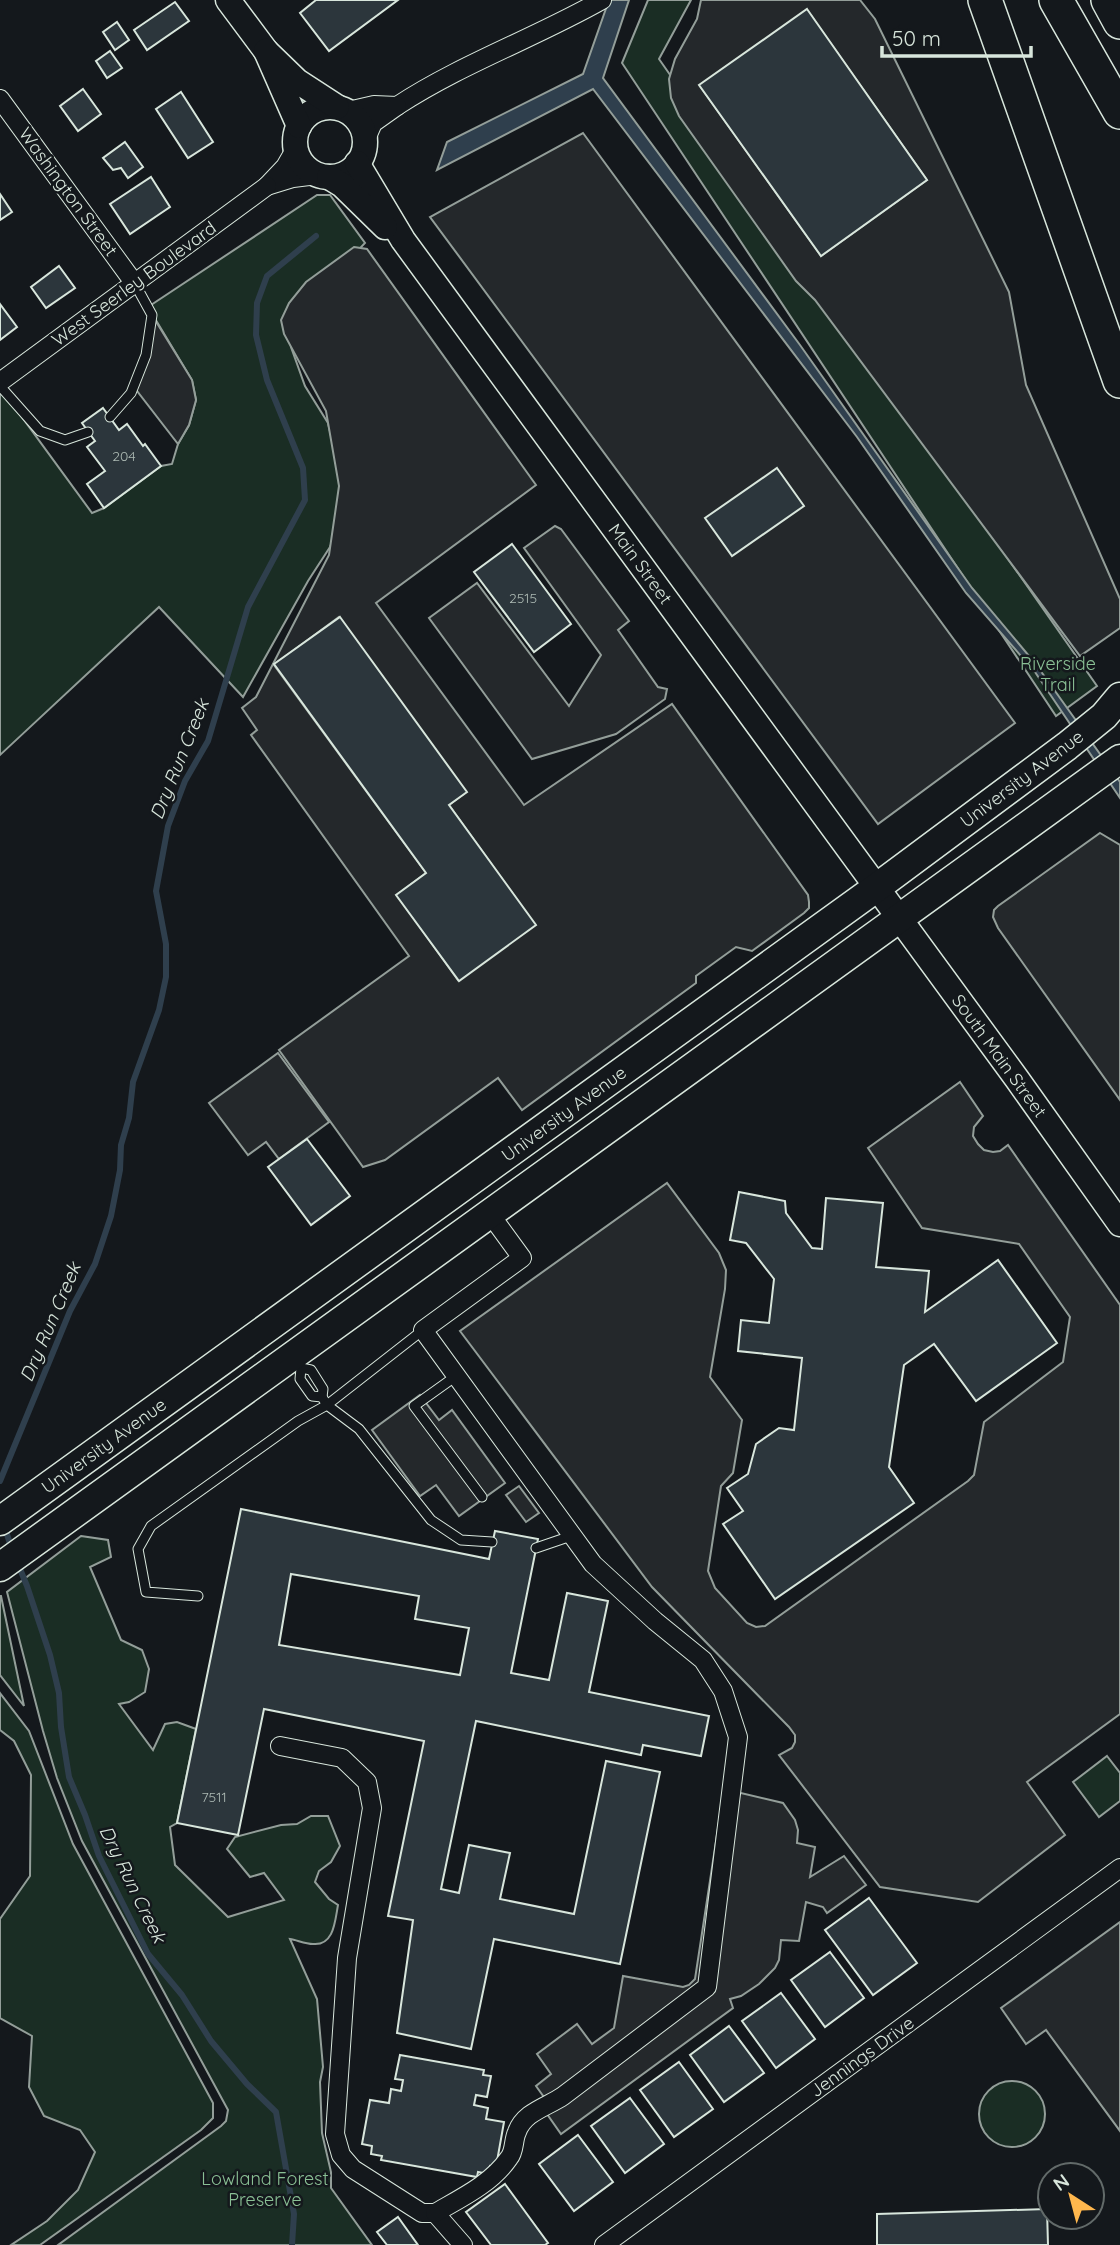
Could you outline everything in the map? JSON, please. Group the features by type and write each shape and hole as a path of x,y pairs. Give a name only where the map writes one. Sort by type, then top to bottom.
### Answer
{"highway":[{"path":"985,0 1120,381"},
{"path":"1056,0 1120,112"},
{"path":"1108,0 1120,22"},
{"path":"1102,328 1120,357"}],"main road":[{"path":"228,0 266,51 298,81 357,118 366,139 365,151 351,170 341,176 323,176 307,168 300,159 297,137 266,51"},
{"path":"297,137 306,117 315,110 326,107 342,109"},
{"name":"Main Street","path":"357,163 403,240 876,888"},
{"name":"Main Street","path":"323,176 342,185 379,222 403,240"},
{"name":"University Avenue","path":"0,1521 876,888 1067,746 1112,706"},
{"path":"0,1567 296,1362 490,1214 1120,759"},
{"name":"South Main Street","path":"876,888 1120,1224"}],"street":[{"path":"366,139 373,123 397,107 457,72 601,0"},
{"name":"Washington Street","path":"0,99 135,284"},
{"path":"342,109 374,105 397,107"},
{"name":"West Seerley Boulevard","path":"1,381 267,186 285,167 297,137"},
{"name":"West Seerley Boulevard","path":"267,186 293,178 323,176"},
{"path":"279,1746 342,1758 367,1782 372,1808 347,1958 335,2134 341,2155 353,2169 422,2213 435,2213 478,2188 492,2176 511,2156 517,2129 534,2111 546,2108 564,2096 707,1987 738,1737 723,1691 703,1660 655,1621 593,1564 423,1330 522,1258 490,1214"},
{"name":"Jennings Drive","path":"604,2245 1120,1868"},
{"path":"435,2213 463,2245"}],"lane":[{"path":"110,417 131,393 146,355 152,315 135,284"},
{"path":"1,381 40,431 65,440 88,432"},
{"path":"198,1596 146,1592 138,1549 151,1526 423,1330"},
{"path":"296,1362 300,1380 312,1396 325,1401 359,1429 431,1520 461,1540 492,1542"},
{"path":"456,1376 414,1406 482,1497"},
{"path":"536,1548 571,1536"}],"green space":[{"name":"Riverside Trail","path":"648,0 691,0 659,59 1097,686 1056,716 622,63"},
{"path":"317,195 330,195 365,243 289,323 291,347 305,386 328,423 344,492 341,520 330,547 243,697 159,607 0,755 0,387 92,513 104,508 161,466 172,464 178,444 189,425 196,400 192,380 148,307"},
{"name":"Lowland Forest Preserve","path":"81,1536 108,1540 111,1557 90,1567 121,1640 142,1650 149,1669 145,1692 129,1702 119,1704 153,1750 165,1724 177,1722 196,1729 177,1823 170,1827 175,1865 228,1917 284,1900 264,1873 250,1877 227,1849 235,1837 281,1825 297,1824 311,1816 328,1816 340,1846 331,1862 319,1871 315,1882 329,1899 338,1905 334,1925 329,1937 320,1944 290,1939 317,1999 323,2067 320,2082 322,2133 331,2172 331,2188 372,2245 58,2245 221,2126 226,2121 228,2110 82,1841 57,1778 7,1592"},
{"path":"1,1596 24,1706 0,1675"},
{"path":"0,1693 29,1731 73,1844 213,2103 213,2118 201,2130 40,2245 11,2245 47,2221 78,2190 95,2152 80,2130 44,2116 29,2087 32,2036 0,2018 0,1919 30,1876 31,1775 14,1741 0,1730"},
{"path":"1107,1756 1120,1773 1120,1801 1099,1817 1073,1782"},
{"path":"1005,2081 1019,2081 1031,2086 1040,2095 1045,2114 1043,2127 1036,2138 1019,2147 1005,2147 993,2142 984,2133 979,2121 979,2107 984,2095 993,2086"}],"shaded area":[{"path":"701,0 860,0 875,19 1009,292 1026,385 1120,599 1120,628 1080,656 815,300 796,281 679,116 671,98 669,79 675,59 697,19","holes":["807,10 927,180 821,256 700,86"]},
{"path":"583,133 1015,723 878,824 430,217"},
{"path":"354,247 367,249 536,485 376,603 524,805 672,704 808,895 809,902 809,908 804,913 752,951 736,947 696,976 696,983 522,1110 498,1078 385,1160 363,1167 279,1050 409,956 251,735 257,730 242,708 256,697 329,555 339,486 326,411 284,334 281,320 289,303 306,282","holes":["339,617 466,792 449,805 535,925 458,980 397,895 426,873 274,665"]},
{"path":"152,315 192,380 196,400 189,425 178,444 134,387"},
{"path":"555,526 561,529 629,621 618,630 658,687 667,689 665,699 616,734 532,759 429,618 477,583 569,706 601,655 524,548"},
{"path":"1100,833 1120,845 1120,1100 998,928 993,917 998,906"},
{"path":"278,1053 329,1122 279,1159 266,1142 248,1155 209,1103"},
{"path":"960,1082 983,1116 974,1127 973,1136 978,1144 984,1150 993,1152 1008,1145 1120,1305 1120,1714 1027,1782 1065,1835 978,1902 880,1887 779,1755 792,1748 795,1742 795,1735 789,1727 652,1587 460,1331 667,1183 719,1253 726,1270 710,1377 742,1420 733,1473 721,1486 708,1571 715,1588 747,1623 756,1627 765,1626 968,1481 974,1475 984,1422 1063,1362 1070,1317 1019,1244 922,1228 868,1148"},
{"path":"420,1395 439,1420 452,1410 505,1483 459,1516 436,1485 420,1496 372,1430"},
{"path":"519,1486 539,1513 526,1522 506,1495"},
{"path":"724,1789 783,1803 795,1820 798,1830 797,1843 815,1847 810,1877 844,1856 866,1885 827,1913 823,1907 806,1902 799,1941 781,1940 779,1960 775,1968 759,1984 741,1996 730,1999 733,2008 561,2134 540,2104 546,2100 536,2086 551,2074 537,2054 577,2024 592,2044 614,2028 623,1976 683,1987 695,1979"},
{"path":"1120,1922 1120,2131 1046,2030 1026,2044 1001,2008"}],"water":[{"path":"609,0 629,0 603,78 800,345 972,588 1035,663 1120,782 1120,798 1035,672 966,593 857,437 593,89 437,170 447,142 583,74"}],"building":[{"path":"316,0 398,0 329,51 300,13"},
{"path":"175,2 189,21 147,50 134,30"},
{"path":"807,9 927,180 821,256 699,85"},
{"path":"117,22 129,40 115,50 103,32"},
{"path":"110,51 122,68 107,78 96,61"},
{"path":"83,89 101,114 78,131 60,106"},
{"path":"181,92 213,142 188,158 156,109"},
{"path":"125,142 143,167 128,178 121,168 113,170 103,158"},
{"path":"151,177 170,207 130,234 110,204"},
{"path":"0,194 12,212 0,220"},
{"path":"59,266 75,288 46,308 31,287"},
{"path":"0,304 17,327 0,340"},
{"path":"103,408 119,430 127,424 161,466 104,508 87,484 105,471 87,447 95,441 82,423"},
{"path":"777,468 804,506 732,556 705,518"},
{"path":"512,544 571,624 534,652 474,572"},
{"path":"340,617 467,792 449,805 536,925 459,981 396,895 426,873 274,664"},
{"path":"307,1139 350,1196 311,1225 268,1167"},
{"path":"739,1192 785,1201 786,1213 812,1248 822,1249 826,1198 883,1203 876,1267 929,1271 925,1312 998,1260 1057,1343 976,1401 934,1344 904,1365 889,1467 914,1503 775,1599 723,1524 743,1511 727,1488 748,1474 756,1444 779,1428 794,1430 802,1358 738,1351 741,1320 769,1323 774,1279 746,1243 730,1240"},
{"path":"241,1509 489,1559 495,1531 538,1539 511,1673 549,1680 567,1593 608,1601 589,1692 709,1716 701,1756 643,1745 641,1755 476,1721 441,1889 459,1893 469,1845 510,1853 500,1899 574,1914 606,1761 660,1772 620,1964 494,1939 471,2049 397,2033 413,1920 388,1916 424,1741 264,1709 238,1835 177,1823","holes":["291,1574 419,1596 415,1619 469,1628 460,1675 279,1645"]},
{"path":"869,1898 917,1963 873,1995 825,1930"},
{"path":"830,1952 864,1998 825,2027 791,1980"},
{"path":"781,1993 815,2039 776,2068 742,2021"},
{"path":"729,2026 764,2073 724,2102 690,2055"},
{"path":"400,2055 484,2070 483,2075 491,2076 487,2097 476,2095 474,2105 488,2108 486,2119 504,2122 496,2167 490,2166 488,2174 478,2172 477,2177 381,2160 382,2156 371,2154 372,2146 362,2144 370,2100 389,2103 391,2089 401,2091 403,2080 395,2079"},
{"path":"679,2062 713,2109 674,2137 640,2090"},
{"path":"630,2098 664,2144 625,2173 591,2126"},
{"path":"578,2135 613,2182 574,2211 539,2164"},
{"path":"505,2184 548,2243 491,2245 466,2212"},
{"path":"1036,2209 1036,2231 1048,2231 1048,2245 877,2245 877,2214"},
{"path":"398,2217 418,2245 387,2245 377,2232"}],"waterway":[{"name":"Dry Run Creek","path":"0,1481 70,1311 95,1264 111,1216 133,1082 159,1010 166,977 166,944 156,891 168,826 185,781 208,741 248,607 305,500 303,468 267,380 256,335 257,303 267,276 316,236"},
{"name":"Dry Run Creek","path":"5,1528 12,1550"},
{"name":"Dry Run Creek","path":"18,1564 50,1655 59,1693 69,1777 99,1856 148,1954 182,1995 211,2041 247,2084 276,2112 294,2214 292,2245"}]}
